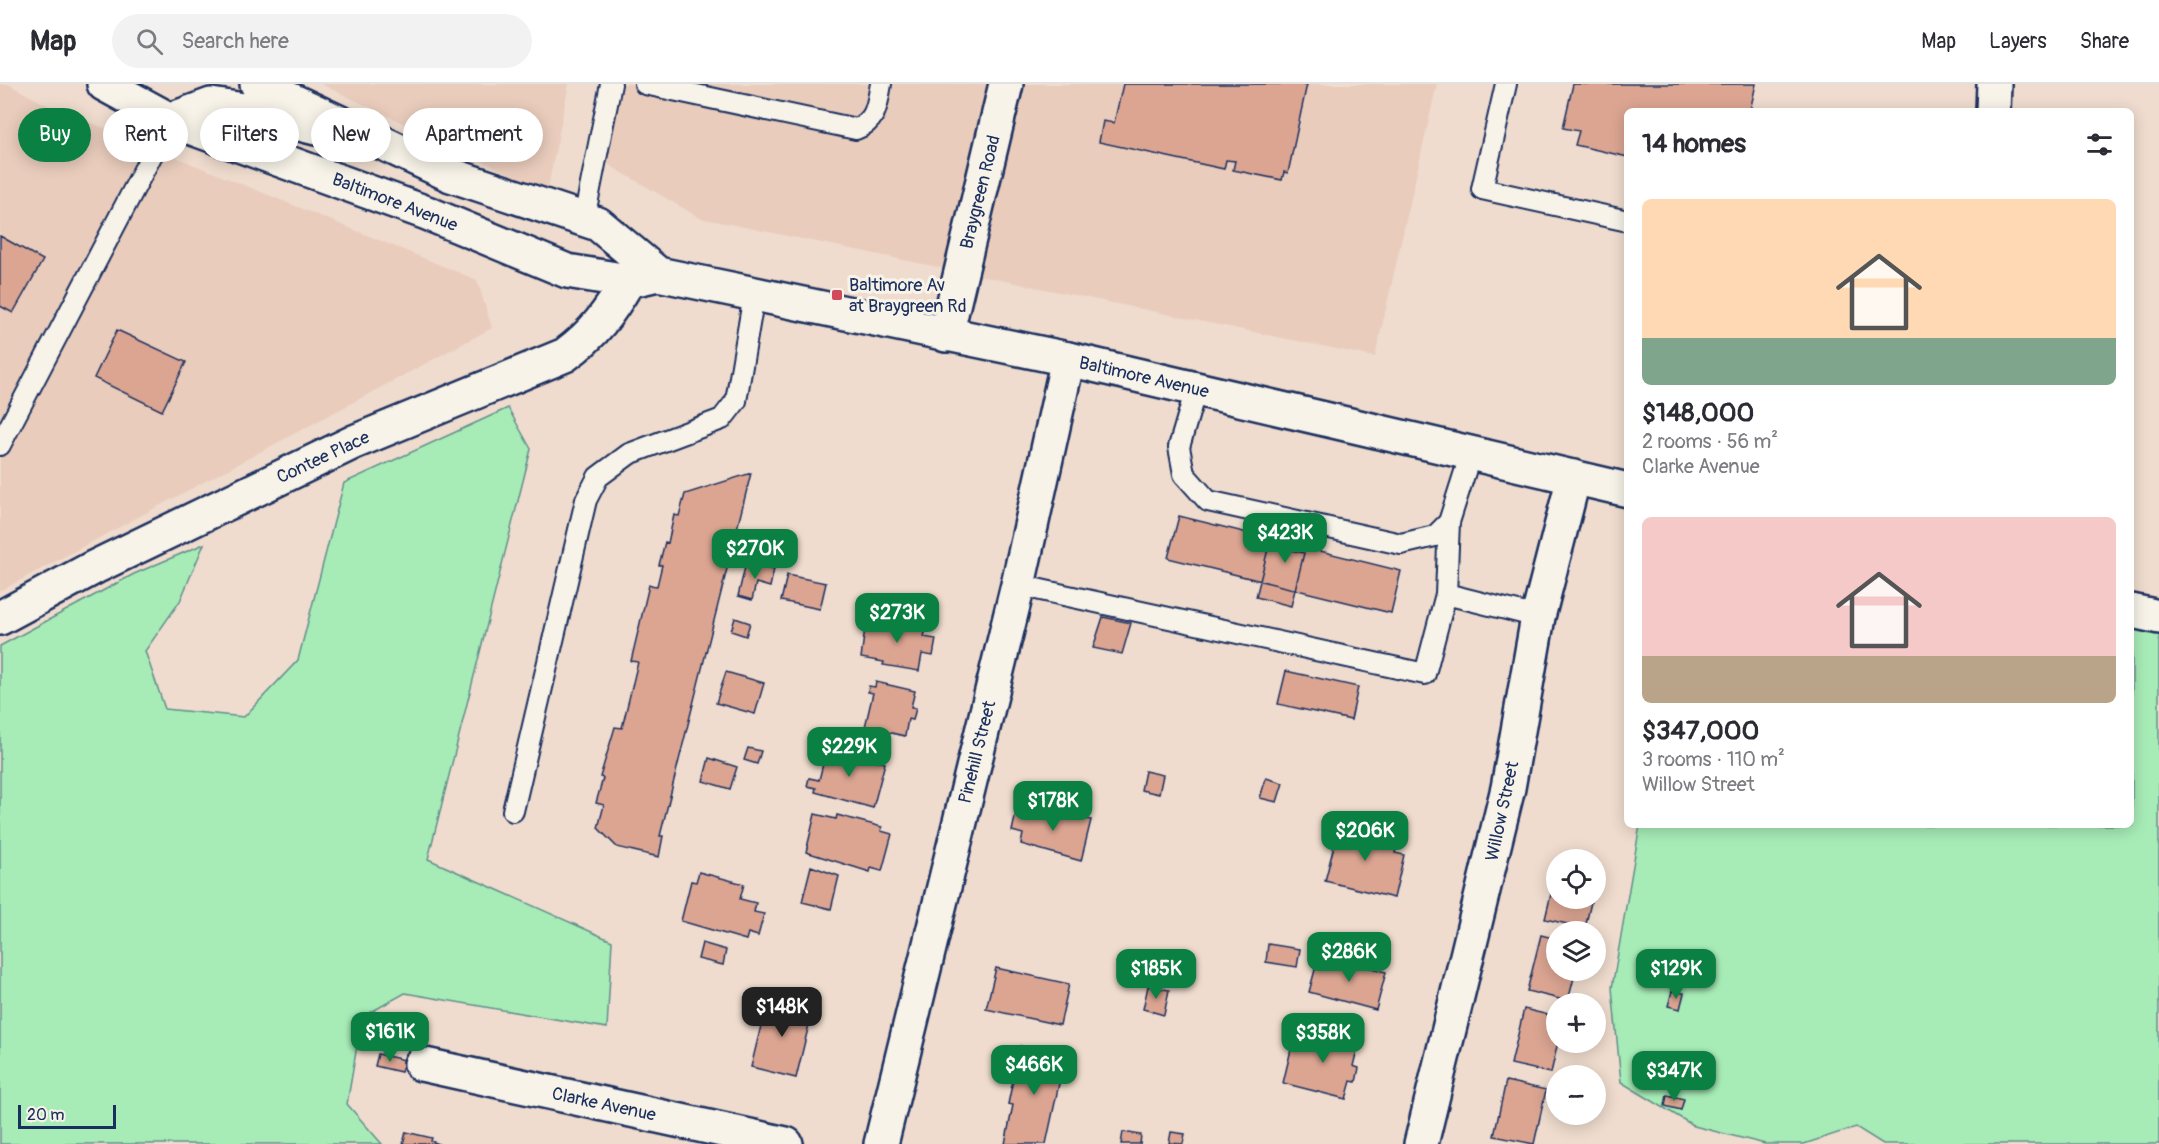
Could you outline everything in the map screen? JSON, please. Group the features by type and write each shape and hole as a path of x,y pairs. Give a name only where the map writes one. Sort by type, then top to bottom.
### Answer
{"street":[{"name":"Baltimore Avenue","path":"104,84 148,108"},
{"name":"Baltimore Avenue","path":"256,84 311,110"},
{"name":"Braygreen Road","path":"946,335 1006,84"},
{"path":"1993,108 1994,84"},
{"path":"188,113 211,105 244,110 311,127"},
{"name":"Baltimore Avenue","path":"188,127 427,213 567,271 643,278 754,295 1068,359 1624,489"},
{"name":"Baltimore Avenue","path":"391,149 451,175 598,224 643,278"},
{"name":"Contee Place","path":"0,618 105,562 354,441 565,355 590,337 643,278"},
{"name":"Pinehill Street","path":"881,1144 1017,585 1068,359"},
{"name":"Willow Street","path":"1421,1144 1508,788 1538,616 1574,477"},
{"path":"2134,611 2159,617"},
{"name":"Clarke Avenue","path":"421,1064 786,1144"}],"lane":[{"path":"584,219 611,84"},
{"path":"645,84 856,129 868,124 874,115 881,84"},
{"path":"1506,84 1482,189 1624,220"},
{"path":"0,445 148,162"},
{"path":"513,811 586,500 598,477 629,454 723,419 736,401 754,295"},
{"path":"1196,389 1179,447 1184,474 1208,501 1401,544 1435,536 1449,522"},
{"path":"1017,585 1425,674 1446,594 1449,522 1471,453"},
{"path":"1446,594 1538,616"}],"shaded area":[{"path":"0,84 8,84 55,108 18,108 18,162 91,162 91,123 103,128 103,162 187,162 477,280 492,328 0,591"},
{"path":"321,84 569,84 547,192 484,162 543,162 543,108 403,108 403,123 391,117 391,108 371,108"},
{"path":"607,84 1437,84 1375,357 700,218 592,155"}],"green space":[{"path":"508,408 531,449 428,859 612,941 607,1028 405,993 362,1017 347,1104 382,1144 0,1144 0,646 134,574 204,544 180,601 145,651 165,709 244,717 298,660 344,483"},
{"path":"2134,608 2159,614 2159,1144 1883,1144 1856,1127 1804,1144 1765,1144 1694,1126 1621,1082 1612,988 1639,828 2134,828"}],"building":[{"path":"1123,84 1307,84 1288,173 1284,172 1282,180 1233,170 1235,161 1226,160 1224,169 1099,142 1103,121 1114,123"},
{"path":"1573,84 1756,84 1751,108 1624,108 1624,156 1575,145 1579,131 1563,128"},
{"path":"0,236 43,260 13,313 0,306"},
{"path":"117,330 186,362 162,411 94,378"},
{"path":"751,473 660,836 663,836 659,857 617,847 598,828 604,805 596,803 603,778 600,777 615,727 622,728 638,662 631,661 649,585 657,586 662,565 659,565 665,542 668,543 674,515 679,516 685,494"},
{"path":"1179,516 1401,571 1391,613 1168,558"},
{"path":"1269,545 1304,553 1291,606 1256,597"},
{"path":"746,563 774,569 770,587 756,583 752,600 738,596"},
{"path":"787,575 826,583 820,609 781,601"},
{"path":"1103,617 1131,623 1122,654 1093,648"},
{"path":"735,618 750,623 746,636 731,631"},
{"path":"891,620 927,625 924,637 936,639 933,656 922,654 919,671 883,665 884,662 861,658 866,621 890,624"},
{"path":"1286,671 1358,687 1351,720 1278,704"},
{"path":"726,672 764,683 755,714 716,703"},
{"path":"876,682 915,691 911,707 916,708 913,720 908,719 905,736 865,727 873,693 868,692 869,686 875,687"},
{"path":"748,748 761,751 757,764 744,760"},
{"path":"827,748 885,763 873,808 815,792 816,788 807,786 809,778 819,780"},
{"path":"709,758 737,767 730,789 703,781"},
{"path":"1145,771 1163,775 1159,794 1141,790"},
{"path":"1266,778 1283,783 1277,802 1260,798"},
{"path":"1030,806 1091,820 1081,861 1021,844 1023,834 1012,831 1016,813 1028,816"},
{"path":"815,814 836,819 837,815 882,827 881,831 892,834 882,871 871,868 870,872 806,852"},
{"path":"1339,826 1398,840 1395,853 1404,855 1394,898 1325,881"},
{"path":"811,866 839,876 831,909 802,902"},
{"path":"699,872 744,884 740,899 756,903 754,912 764,914 758,936 748,933 746,940 681,921 691,881 696,882"},
{"path":"1547,909 1589,909 1587,921 1545,919"},
{"path":"1541,935 1546,936 1546,981 1573,981 1570,993 1546,993 1546,996 1527,991"},
{"path":"702,943 726,950 723,965 698,959"},
{"path":"1268,944 1300,949 1297,967 1266,962"},
{"path":"1328,956 1386,972 1376,1010 1309,992 1316,966 1325,969"},
{"path":"996,968 1069,984 1060,1025 986,1009"},
{"path":"1148,986 1169,990 1164,1015 1143,1009"},
{"path":"1672,991 1684,993 1680,1009 1668,1006"},
{"path":"768,997 813,1008 796,1078 751,1067"},
{"path":"1524,1009 1546,1014 1546,1053 1556,1053 1553,1065 1546,1065 1546,1072 1511,1064"},
{"path":"1332,1031 1360,1038 1353,1066 1359,1068 1356,1082 1351,1081 1346,1099 1283,1083 1295,1033 1330,1042"},
{"path":"1020,1046 1065,1056 1046,1144 1005,1144 1013,1105 1008,1104"},
{"path":"378,1054 405,1060 401,1072 375,1066"},
{"path":"1506,1081 1546,1090 1534,1144 1494,1136"},
{"path":"1667,1095 1684,1099 1681,1110 1665,1106"},
{"path":"406,1132 432,1138 431,1141 439,1144 403,1144"},
{"path":"1123,1132 1141,1135 1140,1144 1121,1144"},
{"path":"1171,1132 1185,1134 1183,1144 1169,1143"}],"place":[{"name":"Baltimore Av at Braygreen Rd","path":"837,295"}]}
